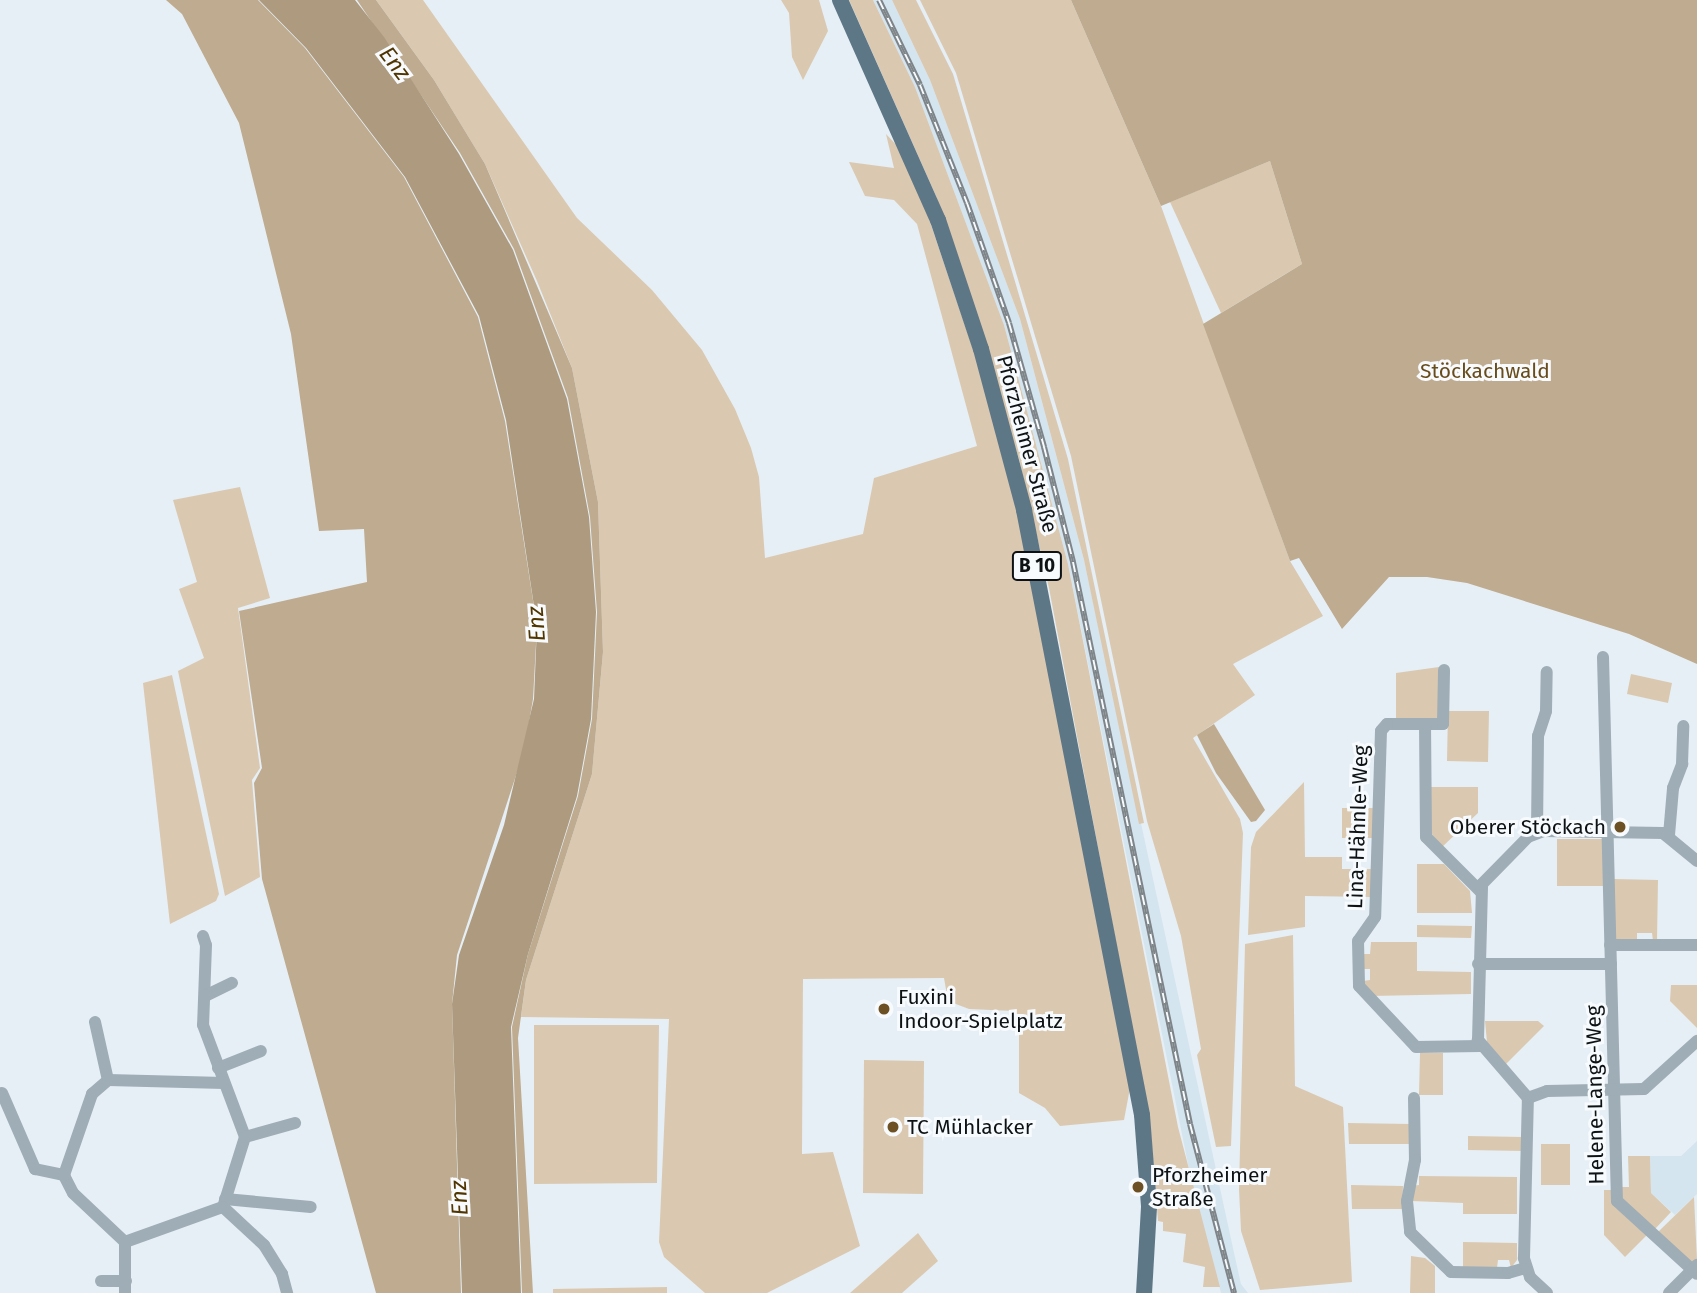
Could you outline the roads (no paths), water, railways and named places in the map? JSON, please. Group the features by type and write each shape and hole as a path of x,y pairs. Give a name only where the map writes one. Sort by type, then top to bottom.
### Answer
{"main road":[{"name":"Pforzheimer Straße","path":"840,0 937,219 981,349 1024,510 1142,1115 1149,1215 1144,1293"}],"street":[{"name":"Helene-Lange-Weg","path":"1603,657 1617,1201 1695,1270"},
{"path":"1444,670 1443,724 1425,724 1426,837 1480,891"},
{"path":"1537,832 1538,736 1546,711 1547,672"},
{"name":"Lina-Hähnle-Weg","path":"1425,724 1387,724 1381,731 1375,917 1358,941 1358,982 1365,997 1416,1048 1480,1046"},
{"path":"1669,835 1673,788 1682,764 1683,726"},
{"path":"1547,1293 1526,1268 1528,1098 1480,1046 1480,891 1485,879 1537,832 1669,835 1697,861"},
{"path":"203,936 203,1025 245,1137 224,1203"},
{"path":"1611,945 1697,945"},
{"path":"1478,964 1611,964"},
{"path":"205,996 232,983"},
{"path":"95,1023 108,1080"},
{"path":"1528,1098 1547,1091 1648,1087 1697,1041"},
{"path":"218,1068 261,1051"},
{"path":"101,1281 125,1287 125,1242 73,1193 64,1175 92,1094 108,1080 225,1083"},
{"path":"2,1093 35,1169 64,1175"},
{"path":"1414,1098 1415,1160 1407,1185 1409,1232 1451,1272 1508,1273 1526,1268"},
{"path":"245,1137 295,1124"},
{"path":"125,1242 224,1203 311,1207"},
{"path":"224,1203 264,1245 282,1274 287,1293"},
{"path":"1669,1293 1695,1270"}],"water":[{"name":"Enz","path":"259,0 355,0 384,37 459,154 513,250 567,399 589,517 596,612 591,719 577,796 528,954 511,1027 521,1293 462,1293 452,1004 459,955 504,825 534,699 537,626 506,420 479,316 405,177 306,48"}],"railway":[{"path":"879,0 920,85 967,203 1009,323 1044,447 1073,562 1190,1124 1234,1293"}],"place":[{"name":"Oberer Stöckach","path":"1620,827"},
{"name":"Fuxini Indoor-Spielplatz","path":"884,1009"},
{"name":"TC Mühlacker","path":"893,1127"},
{"name":"Pforzheimer Straße","path":"1138,1187"}],"park label":[{"name":"Stöckachwald","path":"1485,371"}]}
